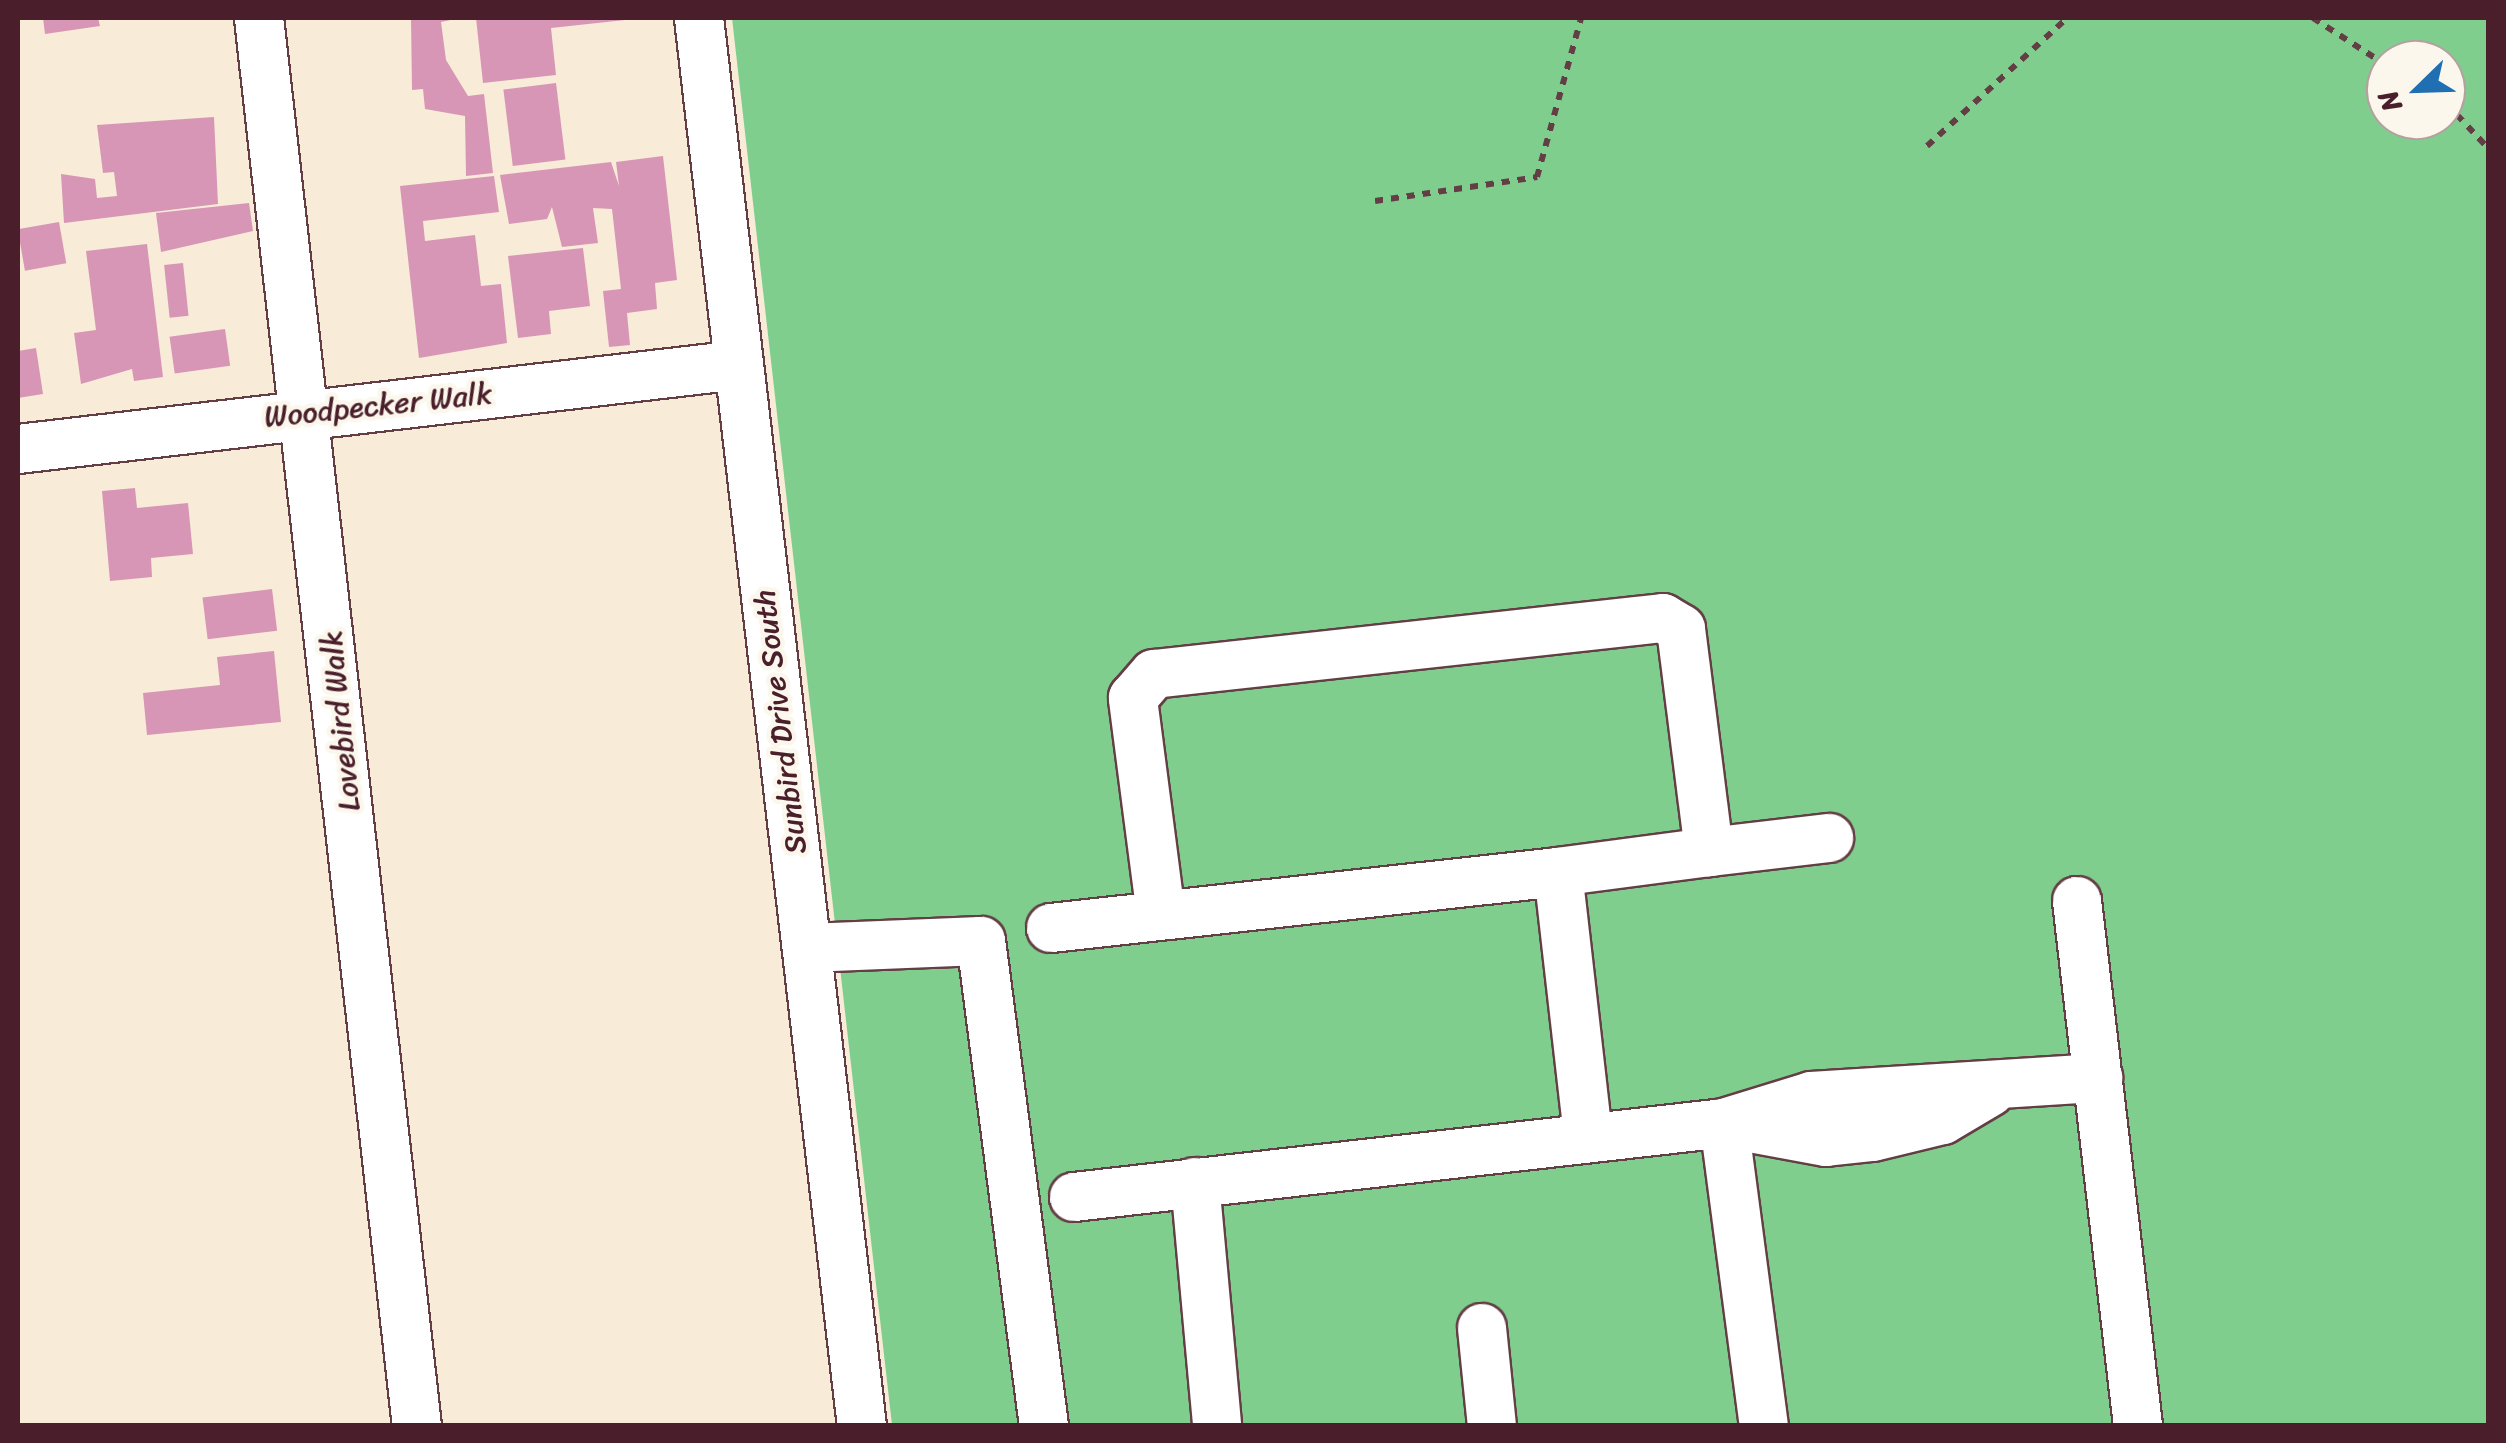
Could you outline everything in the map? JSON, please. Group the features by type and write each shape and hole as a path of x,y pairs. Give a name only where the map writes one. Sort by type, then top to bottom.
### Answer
{"street":[{"name":"Lovebird Walk","path":"259,18 418,1426"},
{"name":"Sunbird Drive South","path":"700,18 862,1426"},
{"name":"Woodpecker Walk","path":"18,449 739,366"},
{"path":"1160,914 1136,734 1139,685 1154,674 1312,656 1663,618 1682,629 1709,852"},
{"path":"1051,928 1829,838"},
{"path":"1558,872 1588,1137"},
{"path":"2077,901 2138,1426"},
{"path":"807,948 981,940 1044,1426"},
{"path":"1074,1197 1724,1123 1830,1094 1990,1092 2098,1078"},
{"path":"1724,1123 1764,1426"},
{"path":"1195,1182 1216,1426"},
{"path":"1482,1328 1492,1426"}],"path":[{"path":"1374,201 1537,177 1580,18"},
{"path":"1927,146 2067,18"},
{"path":"2313,18 2366,52"},
{"path":"2466,125 2488,148"}],"green space":[{"path":"732,18 2488,18 2488,1425 892,1425"}],"building":[{"path":"43,18 98,18 100,26 45,34"},
{"path":"411,18 460,18 441,22 446,60 468,96 484,94 493,173 466,176 465,116 425,109 423,89 412,90"},
{"path":"476,18 625,20 551,28 556,75 483,83"},
{"path":"556,83 565,159 513,166 503,89"},
{"path":"214,117 218,204 64,223 61,174 95,179 97,198 117,196 114,172 103,173 97,125"},
{"path":"663,156 677,280 655,283 657,309 627,313 630,345 609,347 603,291 621,289 612,209 593,208 598,243 562,247 552,207 547,219 509,224 500,175 611,162 619,186 616,162"},
{"path":"494,176 499,212 423,221 425,241 475,235 481,286 501,284 507,343 419,358 400,186"},
{"path":"249,203 253,231 161,252 156,213"},
{"path":"59,222 66,263 25,271 18,229"},
{"path":"147,244 163,377 134,381 132,369 81,384 74,333 96,330 86,251"},
{"path":"583,248 590,306 549,311 551,334 518,338 508,256"},
{"path":"183,263 189,316 170,318 164,265"},
{"path":"225,329 230,366 175,373 170,337"},
{"path":"36,348 43,394 18,398 18,351"},
{"path":"135,488 137,508 188,503 193,554 151,558 152,577 110,581 102,491"},
{"path":"272,589 277,631 208,639 203,598"},
{"path":"274,651 281,722 147,735 143,693 220,685 217,657"}]}
